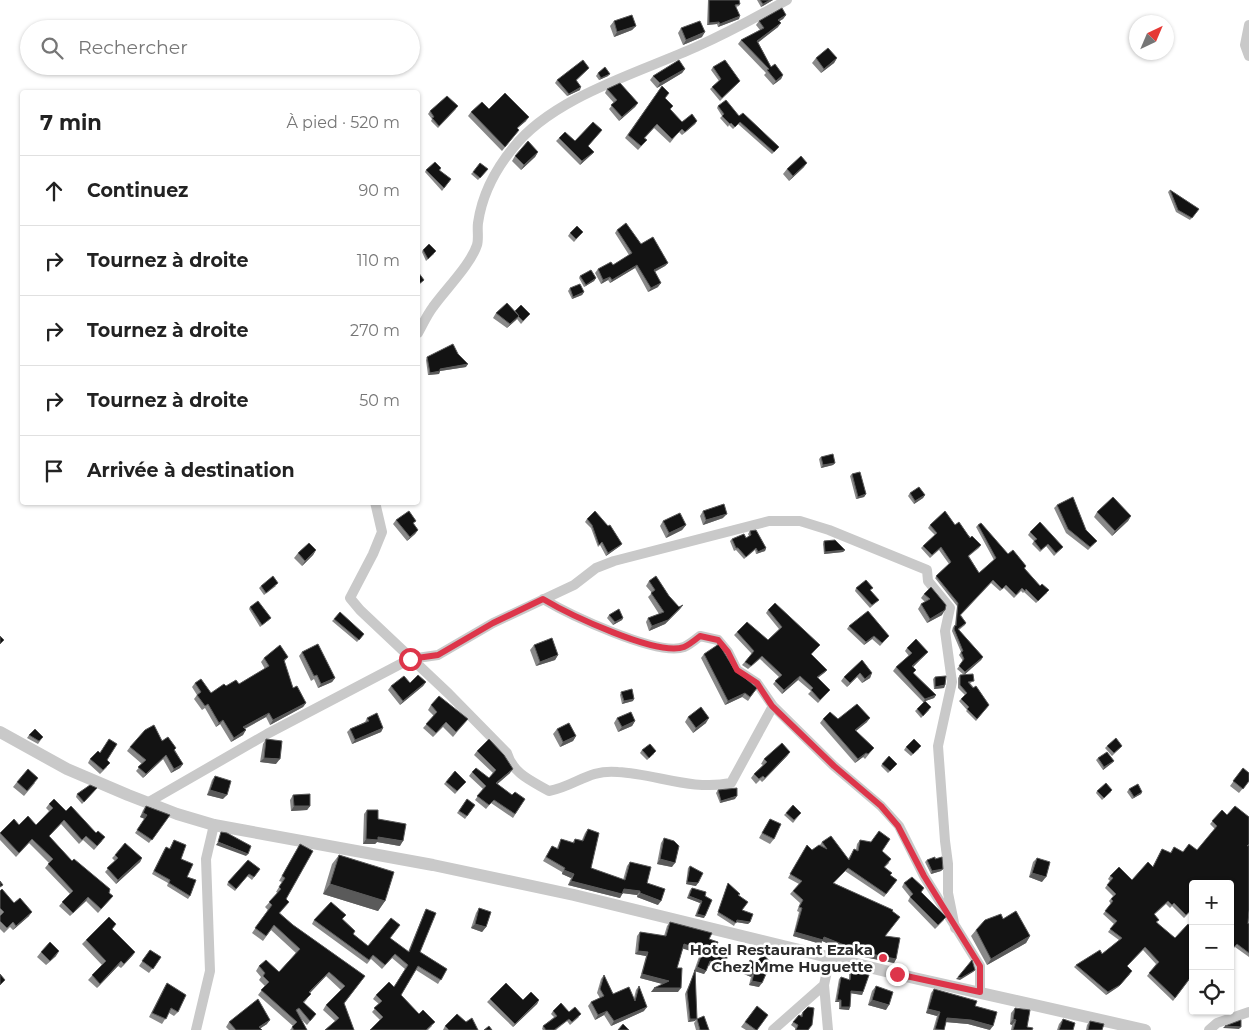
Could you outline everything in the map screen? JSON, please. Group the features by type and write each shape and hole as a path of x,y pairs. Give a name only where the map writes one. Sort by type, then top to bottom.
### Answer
{"street":[{"path":"420,329 432,308 461,271 478,245 478,225 483,197 494,176 513,147 540,121 586,94 614,82 620,76 635,73 696,47 787,0"},
{"path":"1249,25 1245,46 1249,56"},
{"path":"376,505 382,532 374,554 350,598 507,753 510,764 521,775 549,791 567,787 589,774 617,772 703,787 731,783 772,706"},
{"path":"147,803 268,734 410,659 438,655 493,623 574,585 596,568 614,560 769,522 800,521 829,530 927,570 928,581 950,608 945,632 952,682 938,746 948,864 948,893 955,928"},
{"path":"543,599 628,639 661,647 683,648 700,636 718,640 728,652 737,670 757,683 772,706 834,766 881,806 898,826 924,876 980,966 980,992"},
{"path":"0,732 67,769 147,803 214,825 433,865 555,891 1145,1030"},
{"path":"196,1030 210,971 206,859 214,825"},
{"path":"828,1030 824,985 830,957"},
{"path":"773,1030 824,985"},
{"path":"1209,1030 1217,1023 1249,1012"}],"building":[{"path":"709,0 739,0 740,4 735,5 740,16 720,24 719,22 709,23"},
{"path":"760,0 770,0 763,4"},
{"path":"782,8 786,15 778,20 781,23 757,41 771,67 775,64 783,75 776,81 767,70 769,69 741,40 764,28 759,21"},
{"path":"632,15 636,26 617,32 614,21"},
{"path":"700,21 705,32 686,40 681,28"},
{"path":"828,48 837,58 824,69 816,58"},
{"path":"583,60 589,68 576,80 581,87 569,94 557,80"},
{"path":"679,60 685,69 660,83 653,76"},
{"path":"725,60 740,81 722,98 712,87 721,79 713,67"},
{"path":"605,67 610,74 601,78 598,73"},
{"path":"620,83 638,103 622,117 611,105 617,100 607,89"},
{"path":"662,86 669,93 665,98 673,106 670,109 682,122 692,114 697,121 685,132 682,129 672,139 657,124 644,138 647,140 641,146 628,135"},
{"path":"505,93 529,117 517,128 519,130 505,147 471,112 482,102 489,109"},
{"path":"447,96 458,106 439,126 432,118 434,117 430,111"},
{"path":"726,100 739,116 743,113 779,147 774,152 740,122 735,127 730,124 722,116 724,114 718,106"},
{"path":"593,122 602,130 588,146 594,152 582,161 559,138 565,132 575,141"},
{"path":"528,141 538,152 524,165 515,156"},
{"path":"801,156 807,163 793,176 787,169"},
{"path":"435,162 441,168 439,170 451,179 444,188 426,170"},
{"path":"480,163 488,169 480,178 473,172"},
{"path":"1170,190 1199,209 1192,218 1178,210"},
{"path":"626,223 641,244 653,237 668,263 654,270 661,283 651,288 637,265 612,280 610,277 603,280 598,269 611,262 613,265 632,253 617,230"},
{"path":"577,226 583,232 576,239 570,233"},
{"path":"429,244 436,251 428,259 423,250"},
{"path":"591,270 596,278 586,285 580,276"},
{"path":"420,275 424,280 420,283"},
{"path":"580,284 584,292 573,297 570,288"},
{"path":"507,303 519,316 510,324 496,313"},
{"path":"521,305 530,314 523,321 515,311"},
{"path":"453,344 458,354 468,364 440,369 440,371 430,373 427,357"},
{"path":"833,454 835,463 823,465 821,457"},
{"path":"860,472 866,494 858,497 852,474"},
{"path":"919,487 925,495 915,501 910,493"},
{"path":"1073,497 1086,530 1097,541 1090,547 1068,529 1057,505"},
{"path":"1113,497 1131,516 1115,531 1097,512"},
{"path":"724,504 727,514 706,520 703,511"},
{"path":"409,511 416,521 413,523 418,530 410,537 396,520"},
{"path":"595,511 608,526 610,525 622,544 608,553 602,542 599,545 592,525 587,519"},
{"path":"945,511 955,525 959,522 970,538 972,536 981,545 968,556 979,573 996,558 978,525 981,523 1008,554 1013,550 1026,566 1024,568 1040,586 1042,584 1049,590 1038,601 1026,589 1025,591 1022,588 1016,595 1006,585 1002,589 993,580 960,615 966,623 958,629 983,657 965,672 959,666 964,659 961,652 963,651 954,629 956,626 958,603 936,576 951,562 941,547 932,555 923,546 937,533 930,525"},
{"path":"680,513 686,525 669,533 663,521"},
{"path":"1040,522 1063,547 1056,553 1048,544 1041,550 1034,541 1037,539 1030,532"},
{"path":"756,530 766,548 758,552 756,548 746,557 736,548 732,539 744,534 746,538 751,535 750,531"},
{"path":"835,540 845,550 825,552 824,541"},
{"path":"309,543 316,550 305,561 298,553"},
{"path":"273,576 278,583 266,593 261,586"},
{"path":"656,576 679,607 683,605 668,620 652,626 648,618 664,612 651,593 655,590 649,581"},
{"path":"866,580 873,588 870,590 879,600 872,605 856,588"},
{"path":"931,587 946,605 945,610 930,619 921,604 930,599 924,594"},
{"path":"258,601 271,618 262,625 250,607"},
{"path":"775,603 820,645 811,654 827,670 817,677 830,690 820,700 811,690 813,688 800,676 784,690 775,681 782,675 762,656 751,666 745,662 754,651 737,632 747,622 768,640 782,627 768,610"},
{"path":"619,609 623,618 615,622 609,615"},
{"path":"868,611 889,636 882,643 874,636 866,642 849,626"},
{"path":"340,612 364,634 359,640 334,619"},
{"path":"0,636 4,640 0,644"},
{"path":"552,638 558,655 540,662 534,645"},
{"path":"916,639 928,652 912,666 916,670 913,673 936,695 925,699 896,667 912,653 907,648"},
{"path":"318,644 335,678 321,684 317,675 314,676 302,652"},
{"path":"719,644 734,669 757,688 750,697 745,693 728,701 704,654"},
{"path":"280,645 288,657 284,660 293,688 297,686 306,703 273,720 269,713 243,727 246,730 234,738 223,720 219,723 208,704 205,706 197,695 201,692 195,683 201,679 211,693 224,684 226,686 236,680 239,684 269,666 264,658"},
{"path":"862,660 872,673 865,679 860,673 850,683 844,677"},
{"path":"973,674 974,681 968,682 973,688 976,686 989,705 977,719 967,709 969,707 961,699 967,693 960,685 960,675"},
{"path":"418,675 426,682 403,701 391,686 404,676 410,683"},
{"path":"946,676 945,685 935,687 935,677"},
{"path":"632,689 634,699 624,701 621,692"},
{"path":"439,696 468,719 456,732 446,722 436,733 426,724 437,712 431,705"},
{"path":"925,701 931,707 923,716 917,709"},
{"path":"857,704 870,718 855,730 874,748 868,754 866,753 858,759 823,719 830,712 838,719"},
{"path":"701,707 709,718 696,728 688,717"},
{"path":"631,712 635,721 622,727 617,718"},
{"path":"377,713 383,728 355,740 350,729 369,721 367,718"},
{"path":"569,723 576,736 563,742 557,729"},
{"path":"154,725 162,741 168,737 176,748 174,750 183,764 174,769 166,755 146,774 138,767 146,760 130,747 145,730"},
{"path":"35,729 43,737 39,741 29,735"},
{"path":"1116,738 1122,746 1114,753 1107,746"},
{"path":"109,739 117,744 107,760 110,763 103,770 90,759 98,751 100,753"},
{"path":"266,739 282,741 280,759 264,758"},
{"path":"489,739 504,755 513,769 496,783 512,795 515,792 525,799 515,814 494,800 489,805 477,796 486,786 472,772 476,768 489,778 496,770 477,751"},
{"path":"914,739 921,746 913,754 906,747"},
{"path":"782,743 790,752 765,778 763,776 759,779 754,774 767,762 764,759"},
{"path":"650,744 656,751 649,758 642,750"},
{"path":"1107,752 1114,761 1104,767 1098,758"},
{"path":"889,756 897,764 890,771 882,764"},
{"path":"1243,768 1249,773 1249,781 1243,789 1233,781"},
{"path":"28,769 38,778 27,791 17,782"},
{"path":"455,771 466,782 457,791 446,782"},
{"path":"215,776 231,781 227,795 210,790"},
{"path":"1106,783 1112,790 1104,798 1097,791"},
{"path":"1138,784 1142,792 1134,797 1129,789"},
{"path":"90,785 97,788 84,802 77,794"},
{"path":"737,788 737,796 721,801 718,790"},
{"path":"310,794 310,806 294,806 293,795"},
{"path":"54,799 66,811 71,806 96,833 98,831 105,837 97,846 86,836 82,840 64,820 49,836 72,861 74,859 110,889 109,893 113,896 101,909 88,897 73,913 62,902 73,891 48,864 53,859 32,839 19,853 0,833 14,819 19,825 28,816 36,825 53,808 49,804"},
{"path":"467,799 475,805 467,816 459,811"},
{"path":"793,805 801,813 794,820 786,813"},
{"path":"146,806 170,815 152,840 137,830 147,815 143,813"},
{"path":"1235,806 1249,817 1249,844 1247,846 1249,845 1249,953 1237,944 1234,947 1234,880 1189,880 1189,912 1186,915 1174,903 1172,905 1168,901 1154,914 1159,920 1156,922 1175,938 1189,925 1189,979 1175,998 1149,973 1159,962 1145,947 1127,966 1132,971 1120,985 1108,992 1076,965 1100,950 1102,954 1122,938 1110,929 1117,921 1105,911 1116,894 1107,885 1113,878 1110,876 1119,867 1132,880 1148,862 1153,867 1162,849 1171,853 1174,847 1183,852 1189,844 1197,850 1217,826 1212,821 1222,810 1227,815"},
{"path":"367,810 378,810 378,819 406,824 403,841 378,837 378,840 366,839"},
{"path":"770,819 781,824 774,839 762,833"},
{"path":"588,829 599,833 591,868 625,880 630,862 651,867 647,883 665,889 661,901 640,893 640,891 624,889 622,894 571,881 574,874 564,870 565,868 546,857 552,846 558,849 561,839 574,843 575,839 583,841"},
{"path":"879,831 890,839 882,851 891,859 884,867 897,880 886,894 848,868 833,883 893,910 900,917 885,936 900,938 896,959 851,950 852,948 824,937 823,940 795,932 802,908 799,907 803,900 793,891 802,881 790,874 807,845 812,850 819,845 827,849 822,842 831,836 849,860 854,849 858,851 860,840 871,842"},
{"path":"221,832 227,833 251,846 248,854 218,842"},
{"path":"664,838 674,841 679,846 675,863 660,859"},
{"path":"174,840 186,845 181,859 193,864 187,877 196,880 190,896 169,883 170,880 154,871 166,847 170,849"},
{"path":"125,843 142,858 118,880 107,868 118,858 115,855"},
{"path":"300,844 313,851 286,899 289,902 279,913 365,976 344,1003 354,1030 325,1030 339,1018 326,1005 345,986 329,972 309,992 311,994 303,1002 316,1014 310,1021 299,1008 296,1010 307,1030 294,1030 292,1027 297,1022 261,990 269,982 263,976 265,973 259,966 266,960 279,972 300,949 274,925 266,936 255,928 272,905 269,902 281,889 279,887 285,878 282,876"},
{"path":"339,855 394,872 385,901 330,884"},
{"path":"935,857 935,859 942,857 943,869 932,871 927,860"},
{"path":"1037,858 1050,862 1046,877 1032,873"},
{"path":"248,860 260,869 254,877 249,874 236,889 228,882"},
{"path":"690,866 703,873 698,883 687,882"},
{"path":"912,877 924,888 921,892 946,917 938,925 910,897 913,894 904,883"},
{"path":"728,883 740,894 738,895 748,902 742,910 753,914 750,922 737,920 736,923 718,912"},
{"path":"692,888 706,892 705,896 712,900 705,916 697,914 702,901 689,896"},
{"path":"2,889 14,903 20,898 32,912 16,926 13,922 7,928 0,921 0,916 4,912 0,908 0,891"},
{"path":"331,902 346,915 342,919 355,931 353,934 368,946 391,918 400,925 390,938 409,952 426,909 436,913 420,952 447,969 441,980 418,966 401,995 419,1014 423,1010 435,1022 426,1030 370,1030 383,1017 374,1008 382,1001 376,995 389,982 394,987 408,965 395,954 385,965 373,955 369,960 314,920"},
{"path":"479,908 491,912 486,927 475,924"},
{"path":"1016,911 1030,936 991,959 976,930 985,920 1001,914 1003,919"},
{"path":"109,917 116,924 112,929 135,952 124,964 121,961 100,984 92,975 106,961 86,940"},
{"path":"670,922 712,933 709,939 718,942 715,950 728,954 725,965 710,961 706,971 697,967 703,951 684,944 677,968 682,968 681,988 654,988 669,981 642,974 648,952 638,951 640,932 666,936"},
{"path":"50,942 59,951 50,961 41,952"},
{"path":"150,950 161,957 153,969 142,961"},
{"path":"763,954 771,963 762,983 752,981 754,973 747,970 750,960 756,963"},
{"path":"972,960 975,970 961,978 958,977"},
{"path":"695,970 697,1019 690,1019 687,992"},
{"path":"851,972 869,975 863,992 851,991 850,1007 841,1007 841,1000 837,1000 841,977 850,980"},
{"path":"0,974 5,980 0,985"},
{"path":"604,975 613,994 629,987 635,1001 639,986 647,1007 614,1021 607,1011 598,1015 591,1002 604,996 600,989"},
{"path":"167,983 186,995 178,1012 171,1008 166,1019 152,1013"},
{"path":"506,983 523,1000 531,992 539,1000 515,1024 490,999"},
{"path":"876,986 893,992 889,1005 872,1000"},
{"path":"934,989 977,1001 975,1006 997,1012 993,1026 971,1020 947,1018 944,1030 935,1029 940,1012 928,1009"},
{"path":"258,999 270,1020 259,1027 262,1030 236,1030 229,1022"},
{"path":"561,1003 569,1012 575,1007 581,1014 572,1022 569,1019 554,1030 546,1030 543,1026 557,1016 553,1011"},
{"path":"757,1006 768,1015 756,1030 745,1022"},
{"path":"808,1007 814,1008 812,1025 808,1030 796,1030 798,1025 793,1022 799,1015 802,1017 803,1012"},
{"path":"1015,1008 1030,1010 1027,1027 1033,1028 1032,1030 1013,1030 1016,1020 1013,1019"},
{"path":"457,1014 466,1022 472,1018 478,1030 449,1030 445,1026"},
{"path":"704,1016 709,1030 700,1030 697,1019"},
{"path":"1063,1019 1075,1023 1073,1030 1059,1030"},
{"path":"1241,1020 1241,1027 1225,1026"},
{"path":"1090,1021 1104,1024 1102,1030 1088,1030"},
{"path":"623,1024 629,1030 618,1030"},
{"path":"489,1026 492,1030 484,1030"}],"place":[{"name":"Hotel Restaurant Ezaka Chez Mme Huguette","path":"883,958"}],"route":[{"path":"410,659 438,655 493,623 543,599 628,639 661,647 683,648 700,636 718,640 728,652 737,670 757,683 772,706 834,766 881,806 898,826 924,876 980,966 980,992 897,974"}]}
